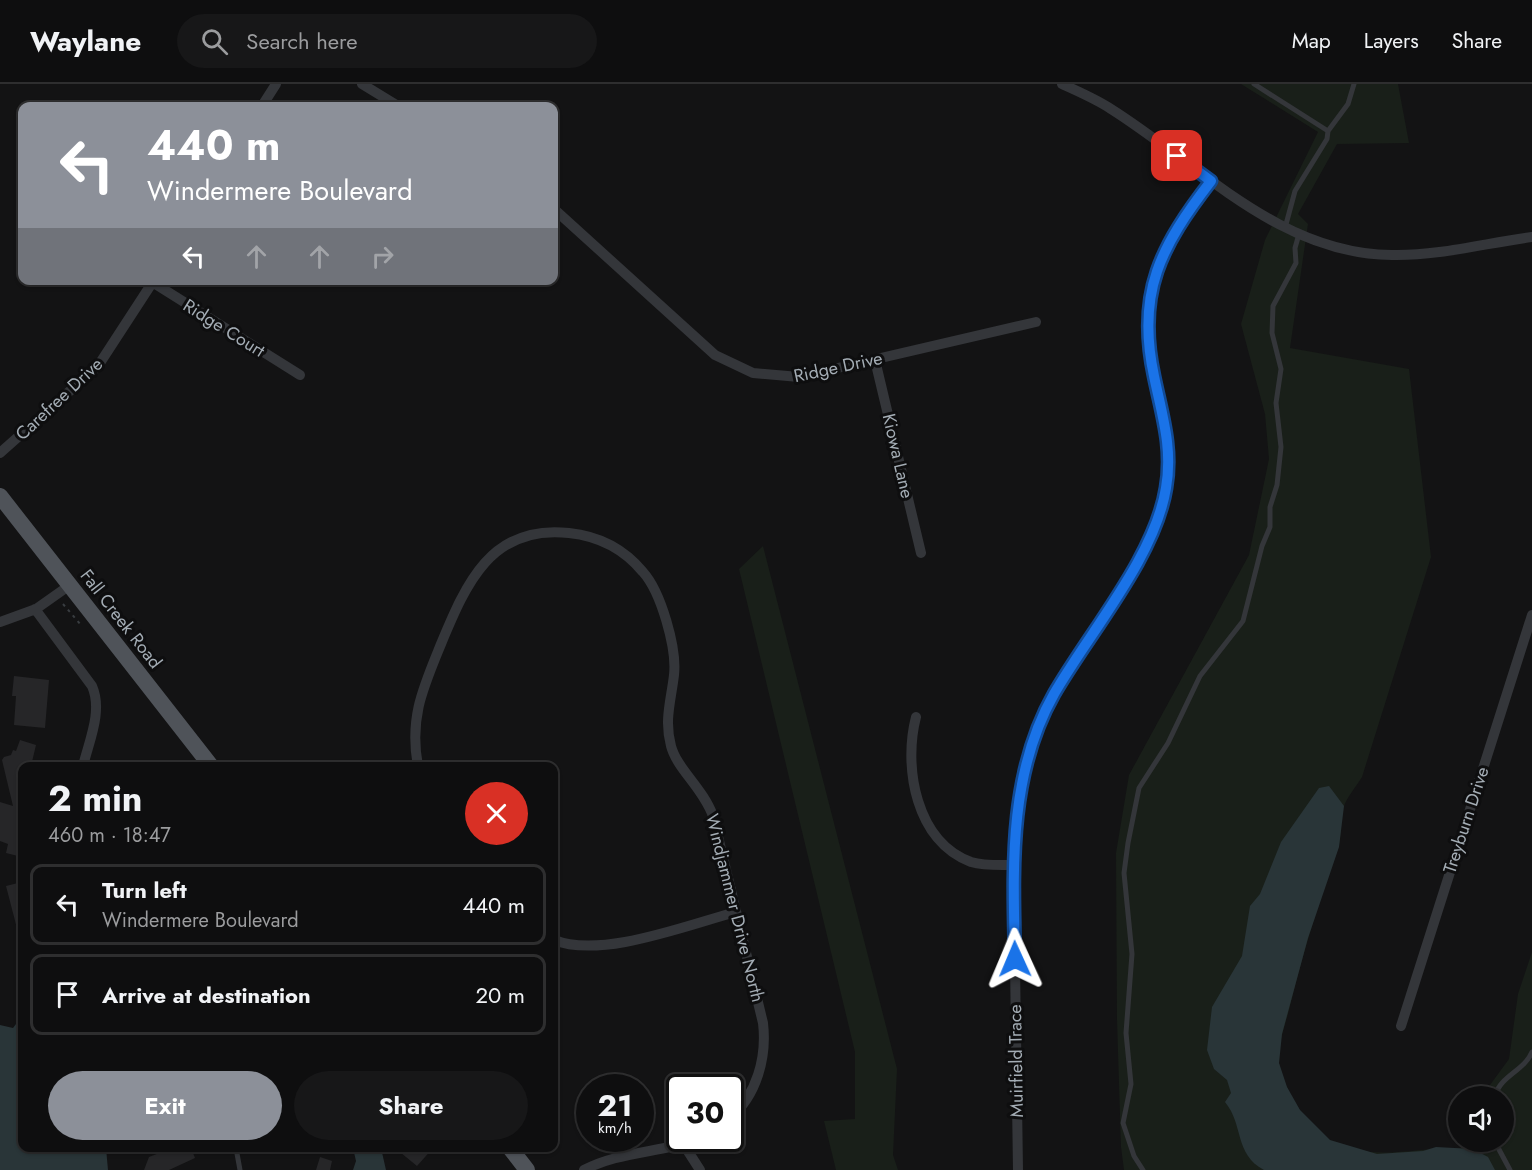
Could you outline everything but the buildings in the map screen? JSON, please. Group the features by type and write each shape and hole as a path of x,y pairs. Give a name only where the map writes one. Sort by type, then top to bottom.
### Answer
{"main road":[{"name":"Fall Creek Road","path":"0,496 209,762"},
{"path":"513,1152 527,1170"}],"street":[{"path":"265,102 276,84"},
{"path":"362,84 391,102"},
{"path":"1062,84 1110,108 1211,181 1299,234 1358,252 1391,255 1419,254 1532,237"},
{"name":"Muirfield Trace","path":"1018,1170 1013,866 1020,787 1041,722 1054,695 1129,575 1161,510 1168,472 1169,448 1166,420 1149,344 1147,322 1150,298 1155,274 1166,246 1180,221 1211,181"},
{"name":"Ridge Drive","path":"558,213 715,355 738,368 769,377 799,377 1036,322"},
{"name":"Carefree Drive","path":"0,453 98,366 149,285"},
{"name":"Ridge Court","path":"158,285 300,375"},
{"name":"Kiowa Lane","path":"875,360 921,553"},
{"name":"Windjammer Drive North","path":"418,762 414,729 416,709 460,598 478,569 512,542 556,531 603,540 627,556 644,573 656,591 673,652 674,675 666,716 670,744 682,767 707,800 765,1035 760,1072 752,1091 744,1101"},
{"path":"0,622 34,609 70,585"},
{"path":"34,609 92,686 97,698 97,709 83,762"},
{"name":"Treyburn Drive","path":"1401,1026 1532,615"},
{"path":"916,717 910,737 910,759 923,815 935,835 951,850 969,861 984,865 1013,866"},
{"path":"558,941 568,945 607,946 736,912"},
{"path":"584,1170 602,1162 666,1149"},
{"path":"688,1152 700,1170"}],"lane":[{"path":"1254,84 1328,131"},
{"path":"1286,228 1295,191 1327,139 1328,131 1348,104 1354,84"},
{"path":"1143,1170 1134,1156 1124,1123 1131,1084 1126,1033 1132,954 1124,873 1128,843 1139,788 1168,743 1200,676 1243,621 1262,546 1270,527 1270,507 1277,485 1281,447 1276,404 1281,369 1272,333 1273,306 1296,263 1295,248 1299,234"},
{"path":"1497,1086 1529,1059 1532,1052"},
{"path":"237,1152 240,1170"},
{"path":"1500,1152 1510,1170"}],"shaded area":[{"path":"1241,84 1398,84 1409,143 1337,144 1298,214 1308,224 1290,348 1409,369 1431,557 1362,777 1343,809 1338,849 1301,963 1282,1036 1279,1050 1281,1073 1298,1107 1314,1128 1331,1141 1348,1148 1366,1152 1448,1148 1448,1152 1514,1152 1514,1086 1490,1086 1509,1059 1518,994 1532,952 1532,1170 1124,1170 1121,1147 1117,1020 1116,853 1129,775 1249,555 1269,459 1265,414 1241,324 1265,240 1318,132"},
{"path":"763,546 897,1069 893,1155 898,1170 836,1170 824,1121 855,1119 855,1052 739,569"},
{"path":"1329,786 1344,806 1339,847 1308,938 1282,1034 1279,1063 1287,1087 1300,1110 1330,1140 1377,1154 1423,1151 1436,1147 1448,1148 1448,1152 1479,1152 1488,1157 1495,1170 1264,1170 1254,1163 1243,1148 1235,1120 1225,1102 1231,1093 1227,1080 1214,1069 1207,1050 1212,1007 1242,956 1250,906 1260,894 1281,842 1319,788"},
{"path":"18,1021 18,1152 106,1152 108,1170 0,1170 0,1025 13,1028"},
{"path":"354,1152 382,1152 386,1170 353,1170 356,1161"}],"route":[{"path":"1015,959 1013,866 1015,825 1020,787 1030,753 1054,695 1129,575 1155,526 1166,489 1169,448 1166,420 1154,377 1149,344 1147,322 1150,298 1155,274 1166,246 1180,221 1211,181 1177,156"}]}
